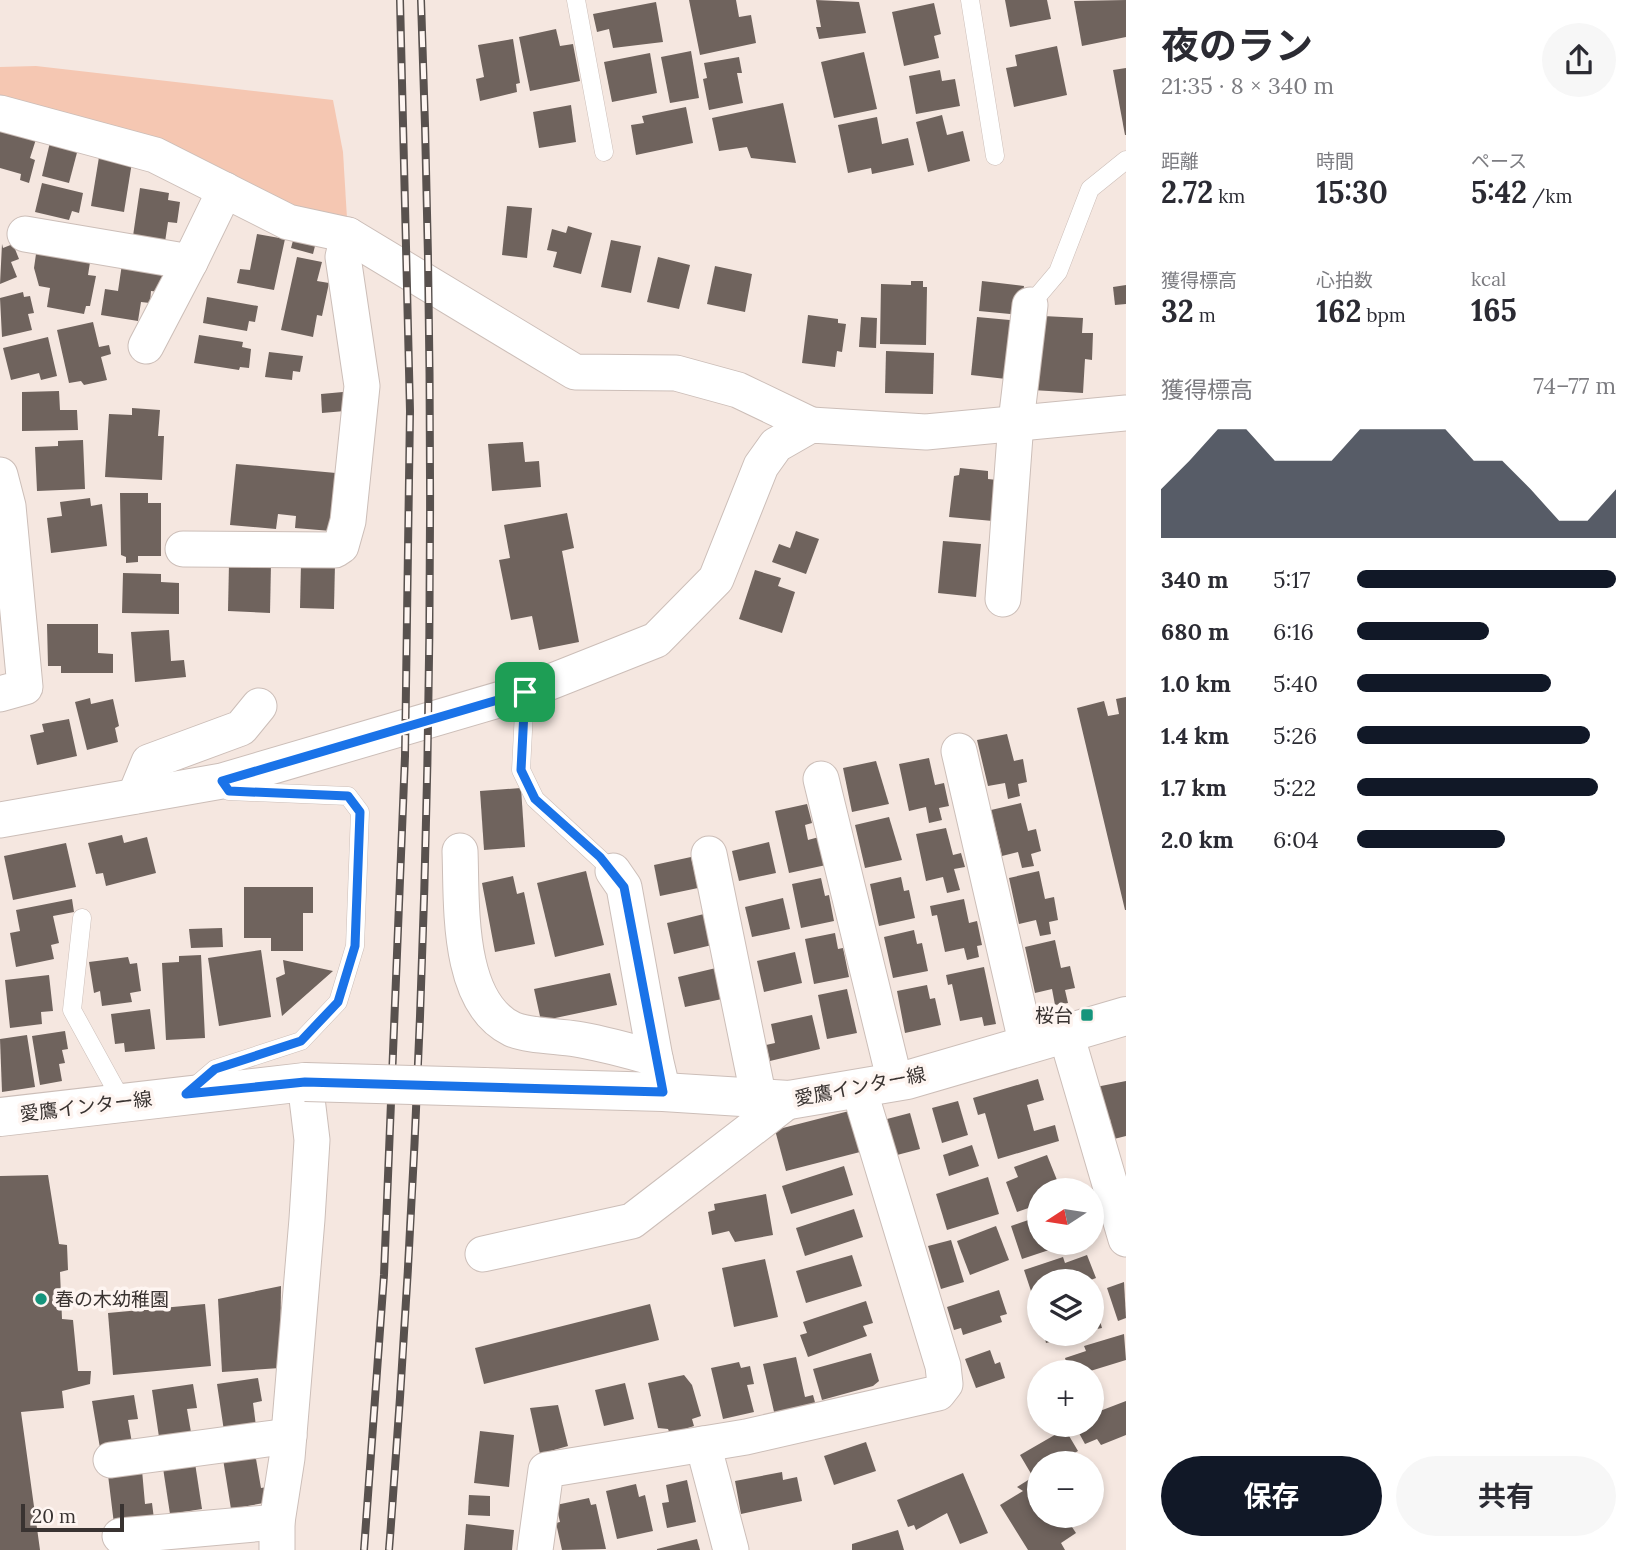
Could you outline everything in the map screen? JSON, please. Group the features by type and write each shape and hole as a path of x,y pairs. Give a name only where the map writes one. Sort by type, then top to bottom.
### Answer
{"main road":[{"name":"愛鷹インター線","path":"0,1117 305,1082 484,1087 659,1075 774,1100 877,1085 1126,1016"}],"street":[{"path":"0,113 155,155 288,222 348,235 575,372 676,373 738,390 811,425 926,432 1126,414"},
{"path":"146,346 225,190"},
{"path":"25,234 190,262"},
{"path":"183,549 335,550 341,546 348,521 362,386 343,257 348,235"},
{"path":"1003,599 1016,422 1030,305"},
{"path":"0,820 222,781 525,692 656,639 716,579 761,466 776,445 811,425"},
{"path":"0,694 25,687 3,496"},
{"path":"135,796 149,762 241,728 259,706"},
{"path":"959,751 1027,1045"},
{"path":"535,1550 546,1470 703,1444 899,1403 938,1393 945,1384 877,1085 821,779"},
{"path":"460,851 463,935 471,977 486,1006 512,1029 580,1040 659,1075"},
{"path":"483,1254 632,1221 774,1100 709,854"},
{"path":"613,871 624,887 659,1075"},
{"path":"1066,1034 1126,1239"},
{"path":"120,1536 277,1536 289,1436 312,1140 305,1082"},
{"path":"111,1460 289,1436"},
{"path":"703,1444 732,1550"}],"lane":[{"path":"576,0 604,152"},
{"path":"970,0 995,156"},
{"path":"1030,305 1058,272 1090,189 1126,160"},
{"path":"525,692 521,770 535,799 613,871"},
{"path":"186,1094 215,1069 301,1041 338,1002 355,946 360,812 348,796 229,791 222,781"},
{"path":"82,918 72,1010 122,1101"}],"shaded area":[{"path":"36,66 333,100 343,152 348,235 0,112 0,67"}],"building":[{"path":"689,0 736,0 739,17 751,15 756,43 700,55"},
{"path":"816,0 859,2 866,33 819,39 816,27 821,27"},
{"path":"1005,0 1047,0 1051,19 1010,27"},
{"path":"1126,0 1126,37 1082,46 1074,1"},
{"path":"656,2 663,42 613,48 609,29 597,32 593,14"},
{"path":"934,3 941,34 934,36 939,58 904,66 892,12"},
{"path":"556,29 560,46 573,44 580,81 530,91 519,37"},
{"path":"513,39 520,83 516,84 517,92 480,101 476,79 484,77 478,45"},
{"path":"1057,46 1067,95 1014,107 1006,68 1017,66 1015,55"},
{"path":"691,51 699,98 670,103 661,57"},
{"path":"864,52 877,109 834,118 821,62"},
{"path":"650,53 657,93 612,102 604,62"},
{"path":"739,57 742,73 737,73 743,103 709,110 703,79 707,78 704,63"},
{"path":"1126,68 1126,135 1125,135 1113,70"},
{"path":"940,70 942,81 955,79 960,106 916,114 909,76"},
{"path":"783,103 796,163 751,158 747,147 719,151 712,118"},
{"path":"571,105 576,142 539,148 533,112"},
{"path":"686,107 693,143 636,155 631,125 644,123 642,116"},
{"path":"942,115 947,135 963,131 970,161 928,172 916,122"},
{"path":"877,117 882,144 908,138 914,165 872,174 871,168 848,173 838,125"},
{"path":"0,128 38,133 30,158 35,160 29,183 20,180 21,174 0,168"},
{"path":"51,138 79,145 69,183 42,176"},
{"path":"100,151 133,156 124,212 91,206"},
{"path":"42,183 83,193 79,213 72,211 69,220 35,212"},
{"path":"140,188 169,193 168,200 180,202 177,223 168,222 165,242 133,236"},
{"path":"507,206 532,208 527,258 502,255"},
{"path":"568,226 592,233 581,274 553,267 557,252 547,250 552,229 566,233"},
{"path":"295,233 317,238 313,254 291,248"},
{"path":"257,234 285,239 274,290 237,283 240,269 250,270"},
{"path":"611,240 641,246 631,293 601,287"},
{"path":"2,244 3,248 13,244 19,259 11,262 17,277 0,284"},
{"path":"37,247 91,256 88,275 96,276 90,306 86,306 84,314 47,307 50,288 39,286 34,268"},
{"path":"297,257 322,262 317,281 329,283 322,316 317,315 313,337 281,330"},
{"path":"658,257 690,265 679,309 647,302"},
{"path":"122,264 163,270 160,292 151,291 150,303 141,302 138,321 101,315 105,289 118,291"},
{"path":"715,266 752,274 745,312 707,304"},
{"path":"911,281 923,281 923,287 927,287 926,345 880,344 881,284 911,285"},
{"path":"982,281 1024,286 1021,315 979,311"},
{"path":"1126,285 1126,304 1115,305 1113,287"},
{"path":"23,292 24,297 30,296 34,313 28,314 32,330 2,337 0,298"},
{"path":"207,297 258,306 255,322 249,321 247,331 203,323"},
{"path":"808,315 838,319 838,323 846,324 842,352 837,351 835,367 802,363"},
{"path":"1043,316 1083,318 1082,333 1093,333 1092,360 1085,359 1083,393 1032,390"},
{"path":"861,317 877,318 876,348 859,347"},
{"path":"977,317 1022,321 1015,380 971,375"},
{"path":"93,322 99,347 109,345 111,354 101,357 107,380 84,385 81,381 69,383 57,330"},
{"path":"199,335 243,342 242,347 251,349 249,368 240,367 239,370 194,363"},
{"path":"48,337 57,376 41,380 39,373 11,380 3,348"},
{"path":"886,351 934,353 933,394 885,393"},
{"path":"269,352 303,356 300,372 293,371 292,380 265,377"},
{"path":"59,391 60,410 77,410 78,430 22,431 22,392"},
{"path":"343,392 345,411 322,413 321,394"},
{"path":"132,408 160,410 158,436 164,436 162,480 105,477 109,414 132,415"},
{"path":"83,440 85,489 37,491 35,447 58,446 58,441"},
{"path":"523,442 525,462 539,461 541,487 492,491 488,444"},
{"path":"236,464 336,473 331,531 295,528 296,516 278,514 276,529 230,525"},
{"path":"960,468 988,471 988,479 997,480 993,521 949,517 954,476 959,475"},
{"path":"120,493 148,493 148,503 161,503 161,556 138,556 138,562 126,563 126,557 121,555"},
{"path":"90,498 91,506 102,504 107,546 51,553 47,518 62,516 60,502"},
{"path":"567,513 574,548 562,551 579,642 539,650 532,616 511,620 499,560 510,558 504,525"},
{"path":"796,531 819,539 806,574 772,562 779,544 790,548"},
{"path":"943,541 981,544 976,597 938,593"},
{"path":"229,563 271,564 270,613 228,611"},
{"path":"301,563 335,563 334,609 300,608"},
{"path":"755,570 781,578 778,586 795,592 782,633 739,619"},
{"path":"123,573 161,574 161,582 179,583 179,614 122,613"},
{"path":"47,624 98,624 98,653 113,654 113,673 61,673 61,666 48,666"},
{"path":"169,630 171,661 184,660 186,677 135,682 131,632"},
{"path":"1126,697 1125,910 1077,708 1104,701 1108,716 1119,714 1116,699"},
{"path":"90,698 91,704 113,699 119,726 115,728 118,742 87,750 75,702"},
{"path":"69,719 77,756 37,765 30,735 44,732 42,724"},
{"path":"1007,734 1014,761 1023,759 1027,782 1018,784 1020,796 1008,799 1005,783 988,786 977,740"},
{"path":"929,758 935,785 944,783 949,806 939,808 942,820 929,823 926,807 909,811 899,764"},
{"path":"876,761 889,804 852,812 843,768"},
{"path":"521,788 525,847 484,850 480,791"},
{"path":"1021,803 1028,831 1036,829 1041,851 1031,854 1034,866 1022,868 1018,852 1002,856 991,810"},
{"path":"807,804 812,823 805,825 808,840 819,837 826,865 789,873 775,811"},
{"path":"889,817 902,860 865,868 855,825"},
{"path":"946,828 953,855 961,853 965,867 954,869 960,890 947,893 943,877 926,881 916,834"},
{"path":"122,835 124,843 147,837 156,873 106,886 103,873 96,874 88,843"},
{"path":"769,842 776,873 739,881 732,851"},
{"path":"66,843 76,887 13,900 4,856"},
{"path":"691,857 698,888 660,896 654,865"},
{"path":"586,871 604,945 555,957 537,883"},
{"path":"1039,871 1045,899 1054,897 1058,920 1049,922 1051,934 1040,936 1036,920 1019,924 1009,878"},
{"path":"513,876 517,894 524,892 535,944 495,952 482,883"},
{"path":"901,877 904,891 909,890 915,918 879,926 870,884"},
{"path":"821,878 825,896 829,895 834,921 801,928 792,884"},
{"path":"244,887 313,887 313,913 303,913 303,951 271,951 271,938 244,938"},
{"path":"783,898 790,929 752,937 745,907"},
{"path":"72,899 74,912 53,916 59,943 51,945 54,959 16,967 10,933 20,931 16,910"},
{"path":"964,899 969,923 977,921 982,945 977,946 979,957 967,960 964,948 945,952 937,915 932,916 930,906"},
{"path":"704,914 712,945 674,954 667,923"},
{"path":"222,928 223,947 191,948 189,929"},
{"path":"914,930 917,944 922,943 928,971 893,978 884,937"},
{"path":"835,933 838,949 843,948 849,977 814,984 805,939"},
{"path":"1055,940 1061,968 1070,966 1075,988 1065,990 1068,1003 1055,1005 1052,989 1035,993 1025,947"},
{"path":"261,950 271,1017 219,1026 208,958"},
{"path":"795,952 802,983 764,992 757,961"},
{"path":"201,955 205,1038 166,1040 162,963 179,962 179,956"},
{"path":"128,957 130,964 137,963 141,991 130,993 132,1002 102,1006 100,991 94,993 89,962"},
{"path":"283,960 333,971 282,1016 276,978 285,974"},
{"path":"984,967 996,1024 984,1026 982,1017 960,1021 952,984 948,985 946,975"},
{"path":"716,968 722,999 685,1007 678,977"},
{"path":"610,973 617,1005 541,1021 534,989"},
{"path":"49,975 53,1011 41,1012 42,1024 10,1028 5,980"},
{"path":"927,985 930,999 935,998 941,1025 905,1033 897,991"},
{"path":"847,989 857,1033 827,1039 818,995"},
{"path":"150,1009 155,1049 125,1052 124,1043 115,1044 111,1014"},
{"path":"812,1015 820,1049 770,1061 766,1045 775,1043 771,1024"},
{"path":"65,1031 68,1049 62,1050 65,1063 59,1064 62,1081 40,1085 32,1036"},
{"path":"27,1035 35,1087 2,1092 0,1039"},
{"path":"1038,1079 1044,1100 1027,1105 1034,1131 1055,1125 1059,1141 998,1159 985,1113 978,1115 973,1098"},
{"path":"1126,1081 1126,1136 1114,1139 1110,1119 1103,1120 1096,1087"},
{"path":"958,1101 968,1135 942,1143 932,1108"},
{"path":"853,1110 864,1151 786,1171 775,1130"},
{"path":"910,1113 920,1149 897,1155 887,1119"},
{"path":"972,1145 979,1166 949,1176 943,1155"},
{"path":"1047,1155 1056,1178 1027,1178 1027,1209 1017,1212 1006,1182 1018,1177 1014,1167"},
{"path":"844,1166 853,1195 791,1214 782,1186"},
{"path":"48,1175 59,1244 67,1245 68,1270 60,1272 62,1319 73,1320 78,1371 91,1371 90,1384 62,1391 64,1408 21,1412 40,1550 0,1550 0,1176"},
{"path":"988,1177 999,1214 947,1230 936,1194"},
{"path":"766,1194 773,1235 735,1242 729,1231 712,1235 708,1212 715,1210 714,1204"},
{"path":"854,1209 863,1237 805,1256 796,1228"},
{"path":"1027,1220 1027,1255 1034,1255 1022,1259 1011,1226"},
{"path":"996,1226 1009,1260 970,1275 957,1241"},
{"path":"951,1240 964,1282 941,1289 928,1246"},
{"path":"852,1255 862,1286 806,1303 796,1271"},
{"path":"1087,1255 1092,1269 1027,1269 1063,1257 1065,1263"},
{"path":"765,1259 778,1317 734,1327 722,1268"},
{"path":"1124,1282 1126,1318 1118,1321 1107,1288"},
{"path":"281,1286 280,1368 222,1372 218,1299"},
{"path":"999,1290 1007,1314 1000,1316 1002,1322 963,1335 961,1328 954,1330 947,1307"},
{"path":"866,1301 873,1323 863,1326 867,1336 808,1357 800,1335 807,1333 803,1322"},
{"path":"205,1304 211,1366 113,1375 108,1313"},
{"path":"650,1304 659,1340 484,1384 475,1348"},
{"path":"1124,1334 1126,1360 1104,1367 1104,1360 1066,1360 1086,1351 1084,1346 1104,1346 1104,1340"},
{"path":"990,1350 995,1364 1000,1362 1005,1378 976,1388 965,1359"},
{"path":"871,1353 879,1381 873,1386 822,1400 813,1369"},
{"path":"796,1357 805,1397 813,1395 816,1406 775,1416 763,1364"},
{"path":"739,1362 741,1368 750,1366 754,1384 747,1385 754,1412 723,1419 711,1368"},
{"path":"684,1375 692,1385 701,1416 692,1419 694,1426 670,1434 668,1429 658,1428 648,1383"},
{"path":"258,1378 262,1401 253,1403 256,1426 224,1431 217,1384"},
{"path":"625,1383 634,1419 604,1426 595,1390"},
{"path":"193,1384 197,1408 187,1409 191,1432 159,1437 152,1390"},
{"path":"134,1395 138,1419 128,1420 132,1443 100,1448 92,1401"},
{"path":"1126,1401 1126,1435 1101,1445 1097,1439 1085,1444 1081,1437 1104,1437 1104,1409"},
{"path":"558,1405 568,1446 540,1454 530,1408"},
{"path":"480,1431 514,1435 509,1487 474,1483"},
{"path":"1051,1437 1070,1437 1078,1451 1027,1451 1027,1467 1020,1455"},
{"path":"866,1442 876,1471 834,1485 824,1456"},
{"path":"255,1453 261,1488 267,1487 269,1502 231,1509 223,1459"},
{"path":"195,1463 202,1509 170,1514 163,1468"},
{"path":"142,1470 145,1504 152,1503 154,1519 114,1524 108,1475"},
{"path":"782,1472 783,1480 797,1477 802,1501 741,1514 735,1481"},
{"path":"963,1473 988,1533 960,1544 947,1513 916,1530 914,1525 908,1527 897,1500"},
{"path":"687,1480 696,1522 667,1528 662,1503 669,1502 666,1485"},
{"path":"1027,1481 1027,1528 1073,1528 1076,1533 1061,1543 1065,1550 1028,1550 1000,1505 1023,1491 1017,1487"},
{"path":"636,1484 639,1497 645,1495 653,1531 617,1539 606,1491"},
{"path":"469,1495 490,1496 490,1516 468,1515"},
{"path":"589,1498 591,1505 596,1504 606,1549 562,1550 556,1523 560,1522 556,1505"},
{"path":"466,1524 514,1530 512,1550 464,1550"},
{"path":"898,1530 904,1550 852,1550 852,1544"},
{"path":"697,1539 700,1550 657,1550 657,1549"}],"railway":[{"path":"364,1550 384,1275 405,756 410,411 400,0"},
{"path":"389,1550 414,1163 427,776 430,388 421,0"}],"place":[{"name":"桜台","path":"1087,1015"},
{"name":"春の木幼稚園","path":"41,1299"}],"route":[{"path":"525,692 521,770 535,799 600,857 624,887 663,1092 305,1082 186,1094 215,1069 301,1041 338,1002 355,946 360,812 348,796 229,791 222,781 525,692"}]}
